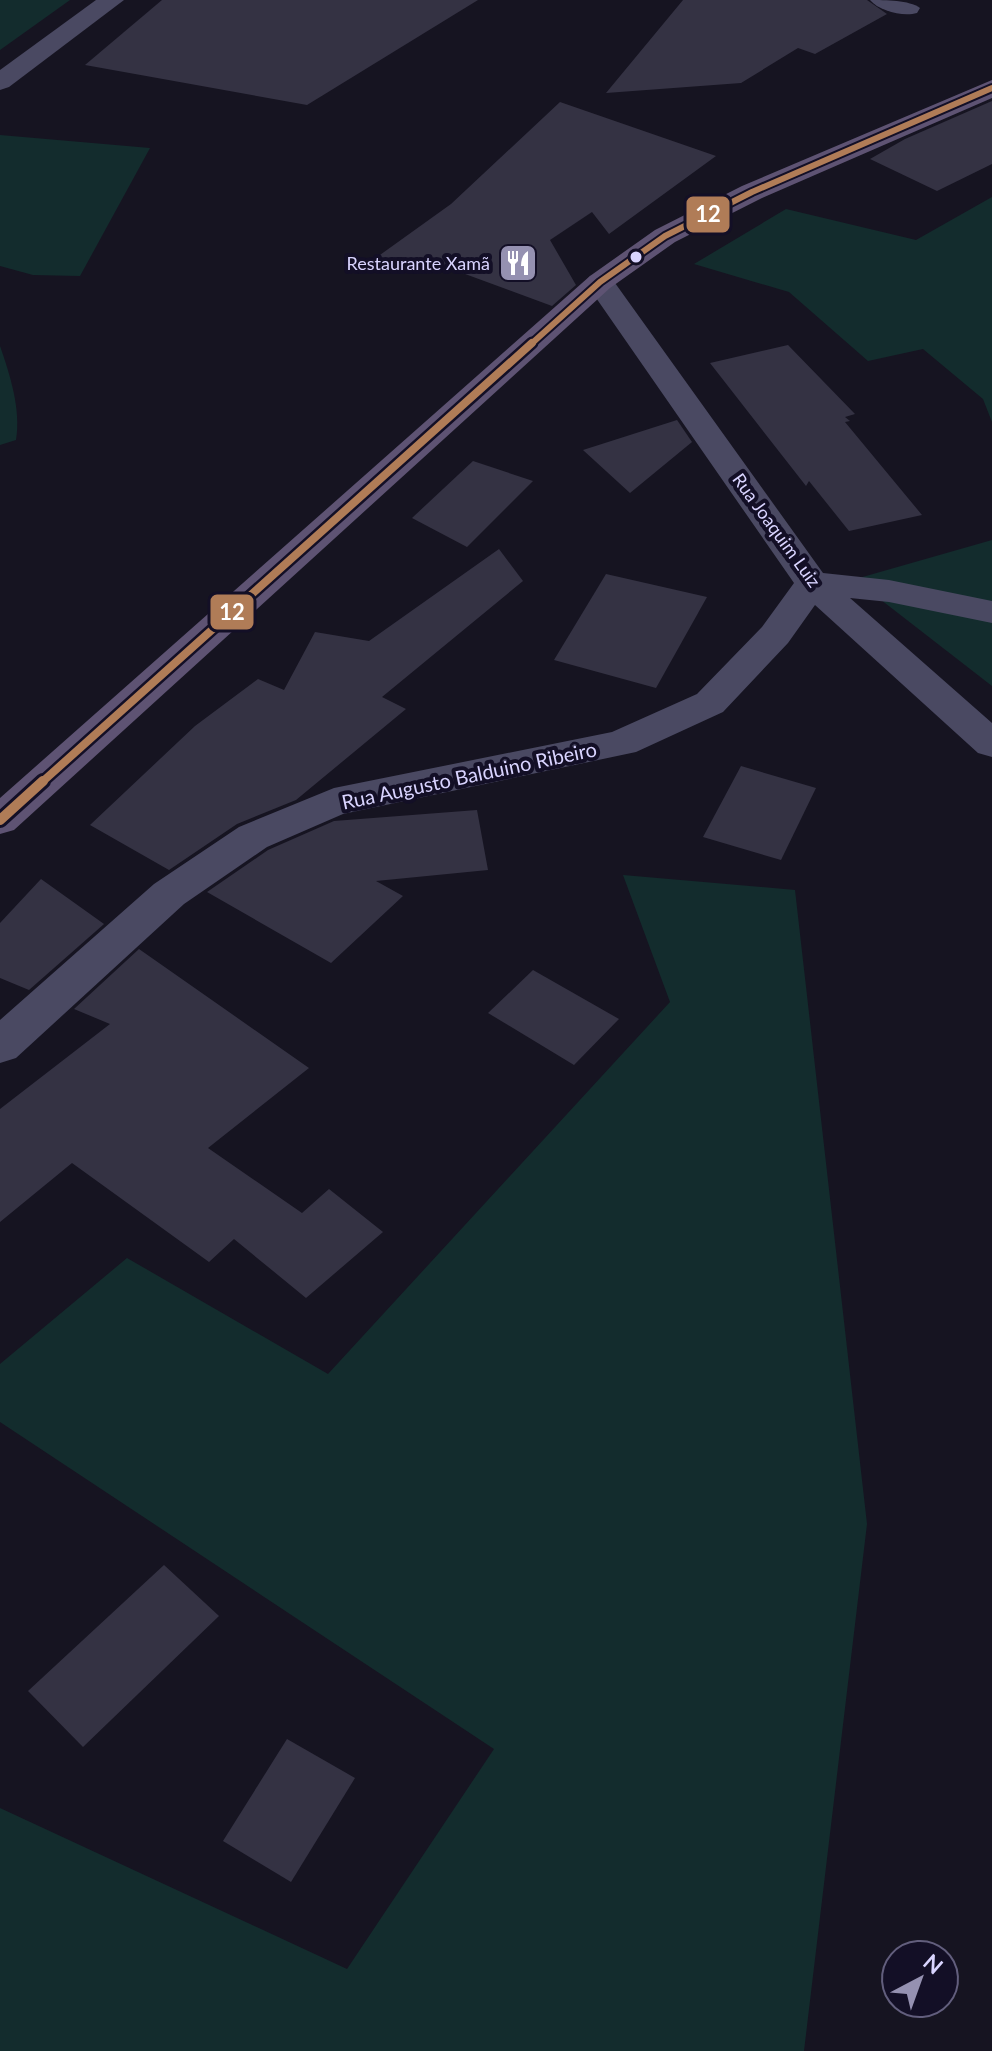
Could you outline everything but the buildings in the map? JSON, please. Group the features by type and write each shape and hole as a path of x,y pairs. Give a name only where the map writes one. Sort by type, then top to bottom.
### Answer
{"main road":[{"path":"0,820 600,282 665,236 727,205 992,88"}],"street":[{"path":"0,82 112,0"},
{"path":"882,0 908,8"},
{"name":"Rua Joaquim Luiz","path":"600,282 812,583 992,744"},
{"path":"812,583 889,591 992,612"},
{"name":"Rua Augusto Balduino Ribeiro","path":"0,1046 169,894 253,837 334,802 622,743 710,703 775,635 812,583"}],"green space":[{"path":"0,0 70,0 0,50"},
{"path":"0,135 150,148 80,276 33,275 0,266"},
{"path":"992,197 992,422 983,399 923,349 868,361 789,292 694,264 786,209 916,240"},
{"path":"0,346 14,392 17,428 16,440 0,445"},
{"path":"992,540 992,686 876,596 859,578"},
{"path":"623,875 795,890 867,1524 804,2051 0,2051 0,1808 347,1969 494,1749 0,1422 0,1364 127,1258 328,1374 670,1002"}],"transit line":[{"name":"12","path":"0,820 600,282 665,236 752,192 992,88"}],"place":[{"name":"Restaurante Xamã","path":"518,263"}]}
